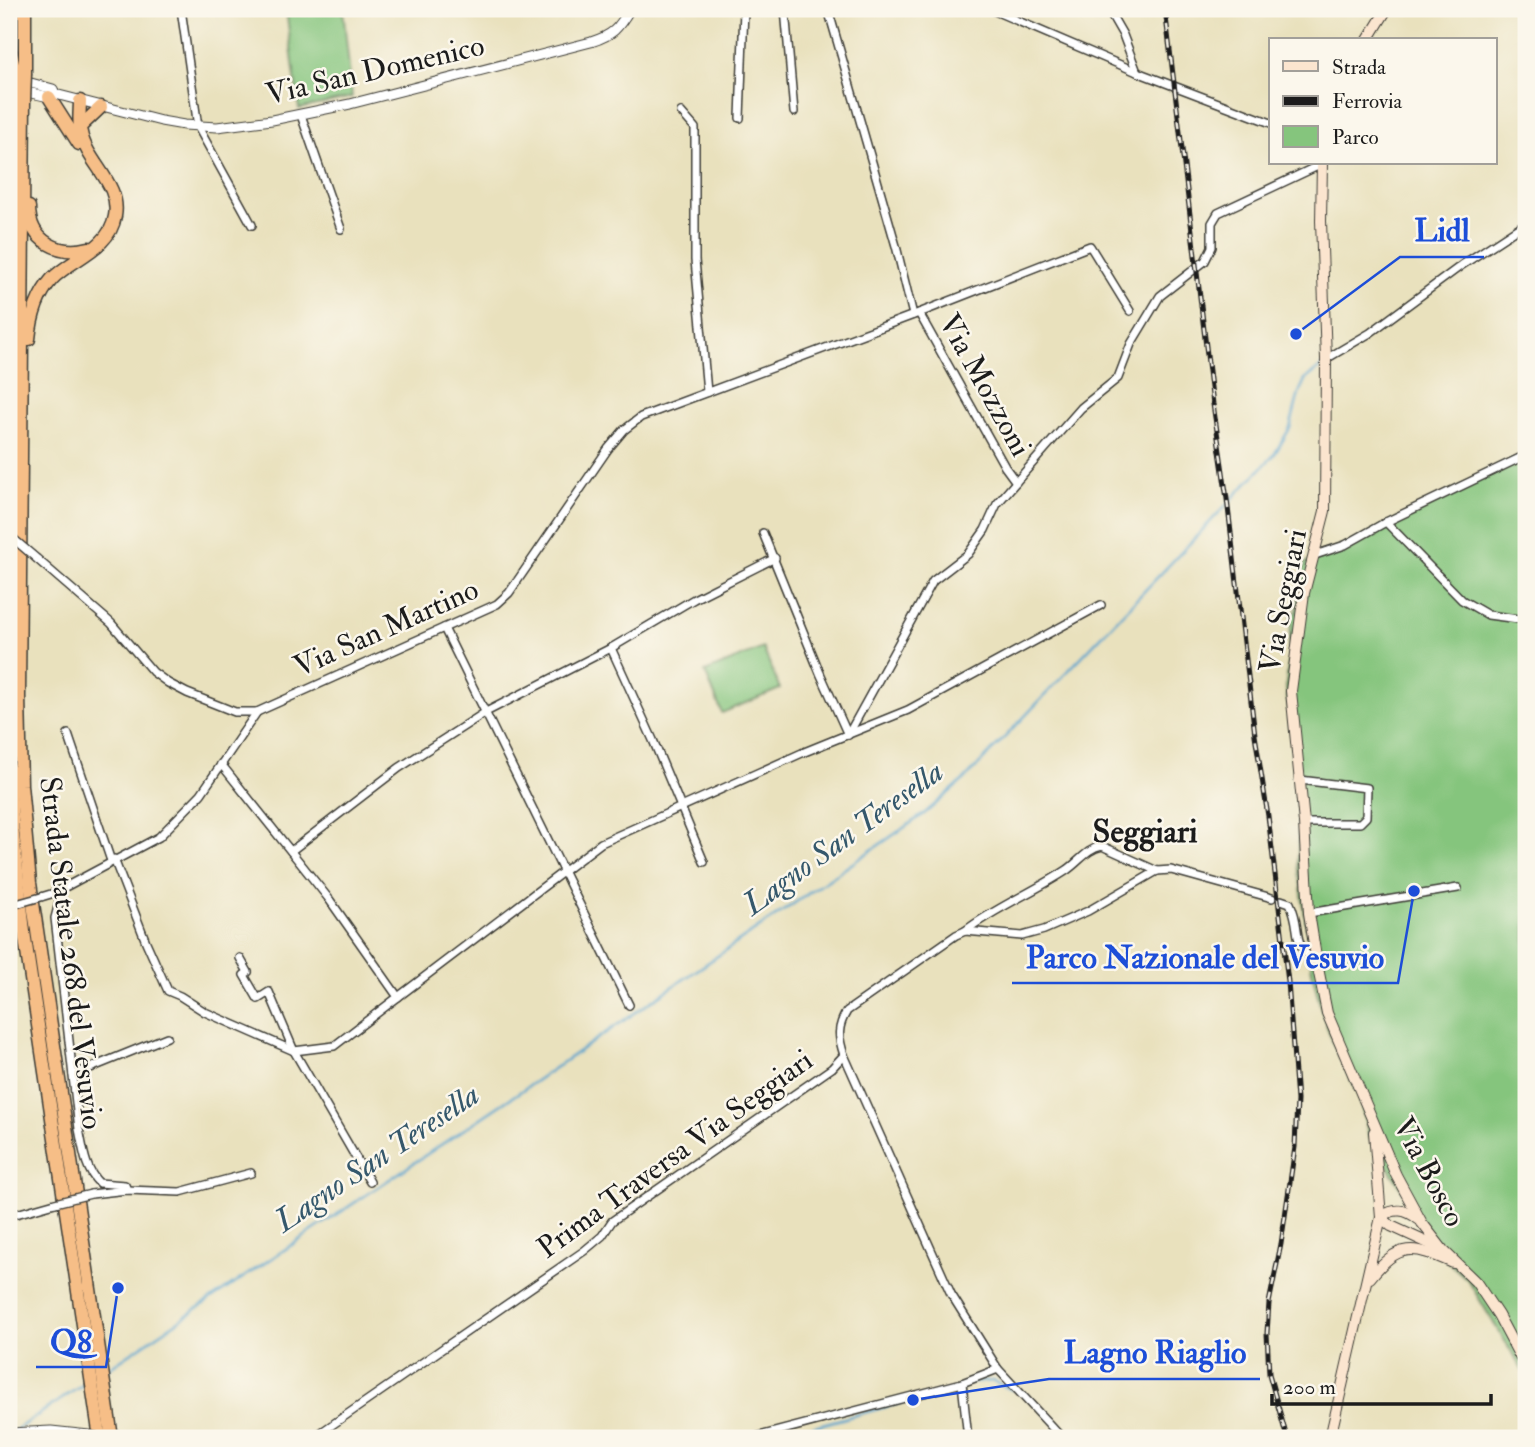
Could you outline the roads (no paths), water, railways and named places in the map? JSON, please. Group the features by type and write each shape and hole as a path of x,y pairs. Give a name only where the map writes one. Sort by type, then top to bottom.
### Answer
{"highway":[{"path":"9,9 10,49 16,75"},
{"name":"Strada Statale 268 del Vesuvio","path":"16,9 16,75 24,152 19,696 25,834 36,932 112,1438"},
{"name":"Strada Statale 268 del Vesuvio","path":"16,75 25,9"},
{"path":"52,93 75,127"},
{"path":"22,381 30,325 42,295 51,280 96,246 111,230 116,205 113,193 90,155 82,148 69,117 77,100"},
{"name":"Strada Statale 268 del Vesuvio","path":"9,542 20,101"},
{"path":"75,127 101,107"},
{"path":"24,152 30,193 29,214 41,239 61,250 74,251 96,246"},
{"name":"Strada Statale 268 del Vesuvio","path":"9,767 13,835 24,932 97,1437"}],"main road":[{"path":"1369,38 1387,9"},
{"name":"Via Seggiari","path":"1313,936 1291,691 1304,593 1325,511 1326,359 1321,221 1322,164"},
{"name":"Via Bosco","path":"1313,936 1327,1013 1395,1175 1422,1223 1443,1250 1476,1282 1498,1315 1526,1368"},
{"name":"Via Bosco","path":"1372,1118 1381,1217 1391,1226 1443,1250"},
{"path":"1330,1438 1381,1217 1390,1211 1400,1210 1411,1213 1422,1223"},
{"path":"1367,1281 1390,1256 1400,1251 1416,1249 1461,1266"}],"street":[{"path":"181,9 198,127 252,225"},
{"name":"Via San Domenico","path":"9,88 52,93 101,107 198,127 240,124 301,115 393,94 591,42 615,31 630,9"},
{"path":"740,118 744,9"},
{"path":"785,9 794,112"},
{"name":"Via Mozzoni","path":"828,9 916,314 1004,467 1016,482 1081,408 1118,378 1131,344 1160,296 1205,261 1212,247 1212,223 1217,213 1320,164"},
{"path":"990,9 1137,72 1269,122"},
{"path":"1108,9 1123,35 1137,72"},
{"name":"Via San Domenico","path":"16,75 52,93"},
{"path":"681,112 695,128 695,260 707,392"},
{"path":"301,115 341,229"},
{"path":"1326,359 1370,333 1462,265 1526,223"},
{"name":"Via San Martino","path":"257,712 497,604 509,593 608,449 624,430 641,417 1090,246 1130,311"},
{"path":"1315,555 1345,545 1386,522 1526,455"},
{"path":"848,735 933,581 968,554 985,530 997,504 1016,482"},
{"path":"1386,522 1462,600 1489,615 1526,620"},
{"path":"763,533 848,735"},
{"path":"9,534 111,623 139,657 161,678 187,693 235,712 257,712"},
{"path":"291,851 399,768 486,712 611,648 694,599 775,558"},
{"path":"68,734 113,860 168,991 205,1012 294,1051 334,1046 601,843 680,806 908,710 1101,605"},
{"path":"444,628 628,1005"},
{"path":"611,648 704,862"},
{"path":"9,906 63,888 159,837 201,794 257,712"},
{"path":"221,764 329,898 398,997"},
{"path":"1300,780 1367,788 1366,817 1360,823 1304,823"},
{"name":"Prima Traversa Via Seggiari","path":"313,1438 584,1251 602,1236 612,1221 832,1068 845,1055 838,1032 840,1022 847,1011 978,920 1068,869 1094,847 1102,845 1157,871"},
{"path":"965,931 1007,937 1044,930 1088,911 1157,871 1171,870 1290,903 1297,918 1298,941 1303,952 1317,963"},
{"path":"63,888 55,918 84,1155 92,1177 99,1183 125,1185 127,1190"},
{"path":"1309,913 1458,888"},
{"path":"1299,930 1313,936"},
{"path":"240,958 248,972 244,975 258,999 269,992 294,1051 370,1182"},
{"path":"73,1075 167,1037"},
{"path":"845,1055 951,1294 998,1370 1062,1438"},
{"path":"9,1216 90,1194 127,1190 180,1192 251,1173"},
{"path":"752,1438 962,1383 998,1370"},
{"path":"962,1383 968,1438"},
{"path":"9,1433 69,1431 97,1437"}],"waterway":[{"name":"Lagno San Teresella","path":"107,1369 527,1087 924,814 966,778 1274,455 1290,428 1305,380 1322,366"},
{"path":"969,1383 993,1381 1013,1390"},
{"path":"17,1429 87,1382"},
{"path":"771,1438 926,1396"}],"railway":[{"path":"1165,9 1288,982 1297,1100 1295,1147 1281,1244 1269,1303 1267,1333 1269,1374 1287,1438"}],"place":[{"name":"Lidl","path":"1296,334"},
{"name":"Parco Nazionale del Vesuvio","path":"1414,891"},
{"name":"Q8","path":"118,1288"},
{"name":"Lagno Riaglio","path":"913,1400"}],"district":[{"name":"Seggiari","path":"1145,832"}]}
